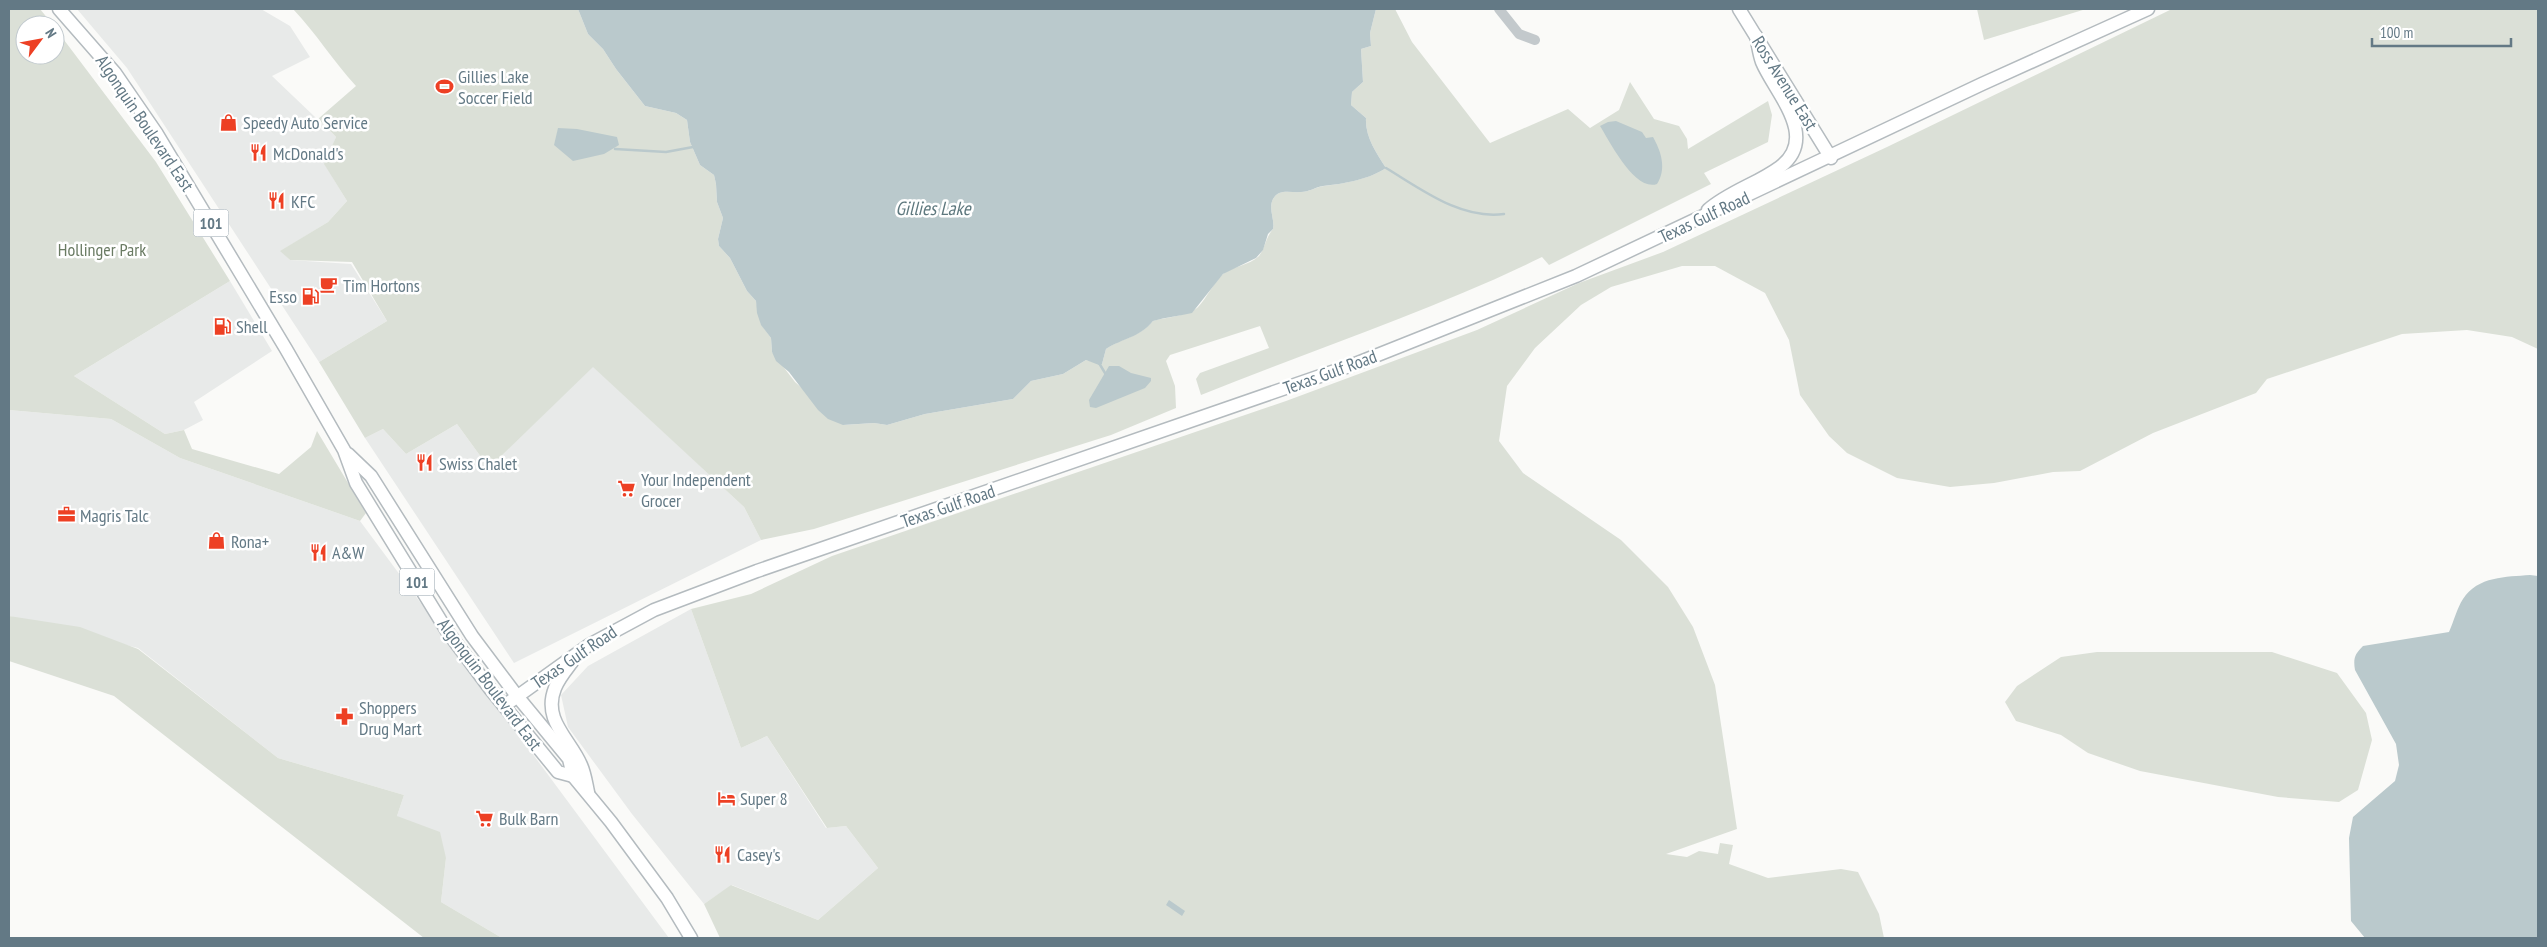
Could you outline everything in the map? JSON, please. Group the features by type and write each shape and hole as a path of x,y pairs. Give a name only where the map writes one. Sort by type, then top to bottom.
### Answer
{"main road":[{"name":"Algonquin Boulevard East","path":"59,9 115,73 157,134 272,324 344,450 356,483 447,631 504,706 558,772 573,776"},
{"name":"Ross Avenue East","path":"1739,9 1830,158"},
{"name":"Texas Gulf Road","path":"504,706 575,655 619,627 654,610 766,568 1355,364 1576,276 1830,158 1982,84 2148,9"},
{"path":"1697,220 1722,198 1780,166 1793,151 1796,137 1793,119 1762,62 1756,36"},
{"name":"Algonquin Boulevard East","path":"344,450 371,476 472,636 517,696 569,760 573,776 612,822 663,891 691,938"},
{"path":"575,655 555,688 552,700 553,713 555,725 581,764 588,795"}],"street":[{"path":"1499,9 1518,34 1535,40"}],"shaded area":[{"path":"77,9 261,9 290,26 310,57 272,76 336,137 325,165 347,201 328,222 281,251 290,260 351,264 387,321 319,362 127,68"},
{"path":"230,281 272,351 194,402 203,420 184,430 165,434 74,376"},
{"path":"593,366 744,507 761,540 514,663 365,438 383,429 406,454 457,424 489,468"},
{"path":"9,410 111,419 180,458 360,521 669,938 502,938 441,902 446,858 397,816 404,795 278,758 138,648 9,616"},
{"path":"691,609 741,748 767,736 826,828 846,826 878,868 818,920 732,885 704,904 632,814 568,727 561,695 588,666"}],"green space":[{"name":"Hollinger Park","path":"9,9 40,9 45,15 15,15 15,65 65,65 65,41 156,162 230,281 74,376 165,434 184,430 192,449 279,474 311,447 317,431 366,513 360,521 180,458 111,419 9,410"},
{"path":"293,9 578,9 588,34 603,49 645,106 676,113 687,120 690,142 700,165 714,175 717,202 723,218 718,239 719,246 730,258 747,291 756,301 761,324 771,338 772,352 795,382 844,425 874,423 887,425 925,414 1013,399 1031,381 1063,374 1086,360 1102,364 1106,349 1137,334 1153,321 1184,314 1195,309 1222,275 1259,256 1273,229 1271,210 1273,199 1278,193 1304,192 1339,184 1372,175 1386,168 1369,138 1366,118 1351,105 1352,92 1363,82 1361,49 1371,46 1370,33 1376,9 1395,9 1412,42 1490,143 1568,109 1590,128 1619,110 1630,82 1654,119 1679,126 1687,139 1688,149 1768,101 1772,115 1768,142 1704,173 1711,184 1549,265 1542,257 1500,277 1416,312 1201,395 1196,379 1200,373 1269,348 1260,326 1170,355 1166,361 1175,386 1176,408 1111,435 814,529 761,540 744,507 593,367 489,468 457,424 406,454 383,429 365,438 319,362 387,321 352,262 290,260 280,251 328,222 347,201 324,164 336,137 318,119 356,86"},
{"path":"1977,9 2086,9 1984,40"},
{"path":"2172,9 2538,9 2538,349 2512,337 2467,330 2402,334 2267,379 2256,393 2153,433 2080,471 2053,472 1994,483 1950,487 1897,478 1847,453 1829,436 1800,395 1789,340 1765,293 1715,266 1682,266 1611,287 1581,305 1535,348 1507,386 1499,441 1523,473 1621,540 1668,587 1693,627 1715,685 1737,829 1666,854 1687,857 1699,851 1718,854 1720,843 1733,845 1729,864 1768,878 1841,869 1858,872 1879,914 1884,938 720,938 704,904 731,885 818,920 878,868 846,826 827,828 767,736 741,748 691,609 751,594 832,556 1286,401 1477,330 1579,283 1663,252 1887,147"},
{"path":"9,616 80,627 138,649 278,758 404,795 397,816 440,832 446,858 441,902 502,938 424,938 114,696 9,661"},
{"path":"2097,652 2272,652 2337,673 2366,713 2372,740 2358,790 2339,802 2278,797 2140,771 2088,753 2061,735 2016,721 2005,702 2017,686 2061,657"}],"water":[{"name":"Gillies Lake","path":"578,9 1376,9 1370,33 1371,46 1361,49 1363,82 1352,92 1351,105 1366,118 1369,138 1386,168 1372,175 1339,184 1304,192 1278,193 1273,199 1271,210 1273,229 1268,234 1263,250 1256,258 1223,274 1192,313 1153,321 1142,331 1106,349 1102,364 1099,365 1086,360 1063,374 1031,381 1013,399 925,414 887,425 874,423 843,425 828,419 818,410 789,372 776,361 772,352 771,338 761,325 757,313 756,301 747,291 730,258 719,246 718,239 723,218 717,202 714,175 700,165 690,142 687,120 676,113 645,106 603,49 588,34"},
{"path":"1616,121 1642,132 1646,138 1653,137 1662,160 1662,172 1657,184 1640,181 1632,173 1624,164 1600,126"},
{"path":"558,128 577,129 617,137 619,145 604,154 573,161 554,145"},
{"path":"1109,366 1119,366 1131,373 1151,378 1151,381 1145,388 1096,408 1090,407 1089,400"},
{"path":"2530,575 2538,576 2538,938 2365,938 2351,921 2349,838 2353,817 2395,781 2399,765 2396,744 2355,670 2355,656 2363,646 2449,632 2463,599 2476,586 2493,579"},
{"path":"1169,900 1185,911 1182,916 1166,905"}],"waterway":[{"path":"615,149 666,152 693,147"},
{"path":"1386,168 1427,193 1457,208 1488,215 1504,214"},
{"path":"1099,363 1105,373"}],"place":[{"name":"Gillies Lake Soccer Field","path":"444,86"},
{"name":"Speedy Auto Service","path":"229,122"},
{"name":"McDonald's","path":"259,153"},
{"name":"KFC","path":"277,201"},
{"name":"Tim Hortons","path":"329,285"},
{"name":"Esso","path":"311,296"},
{"name":"Shell","path":"222,326"},
{"name":"Swiss Chalet","path":"425,463"},
{"name":"Your Independent Grocer","path":"627,489"},
{"name":"Magris Talc","path":"66,515"},
{"name":"Rona+","path":"217,541"},
{"name":"A&W","path":"318,552"},
{"name":"Shoppers Drug Mart","path":"345,717"},
{"name":"Super 8","path":"726,798"},
{"name":"Bulk Barn","path":"485,818"},
{"name":"Casey's","path":"723,854"}]}
